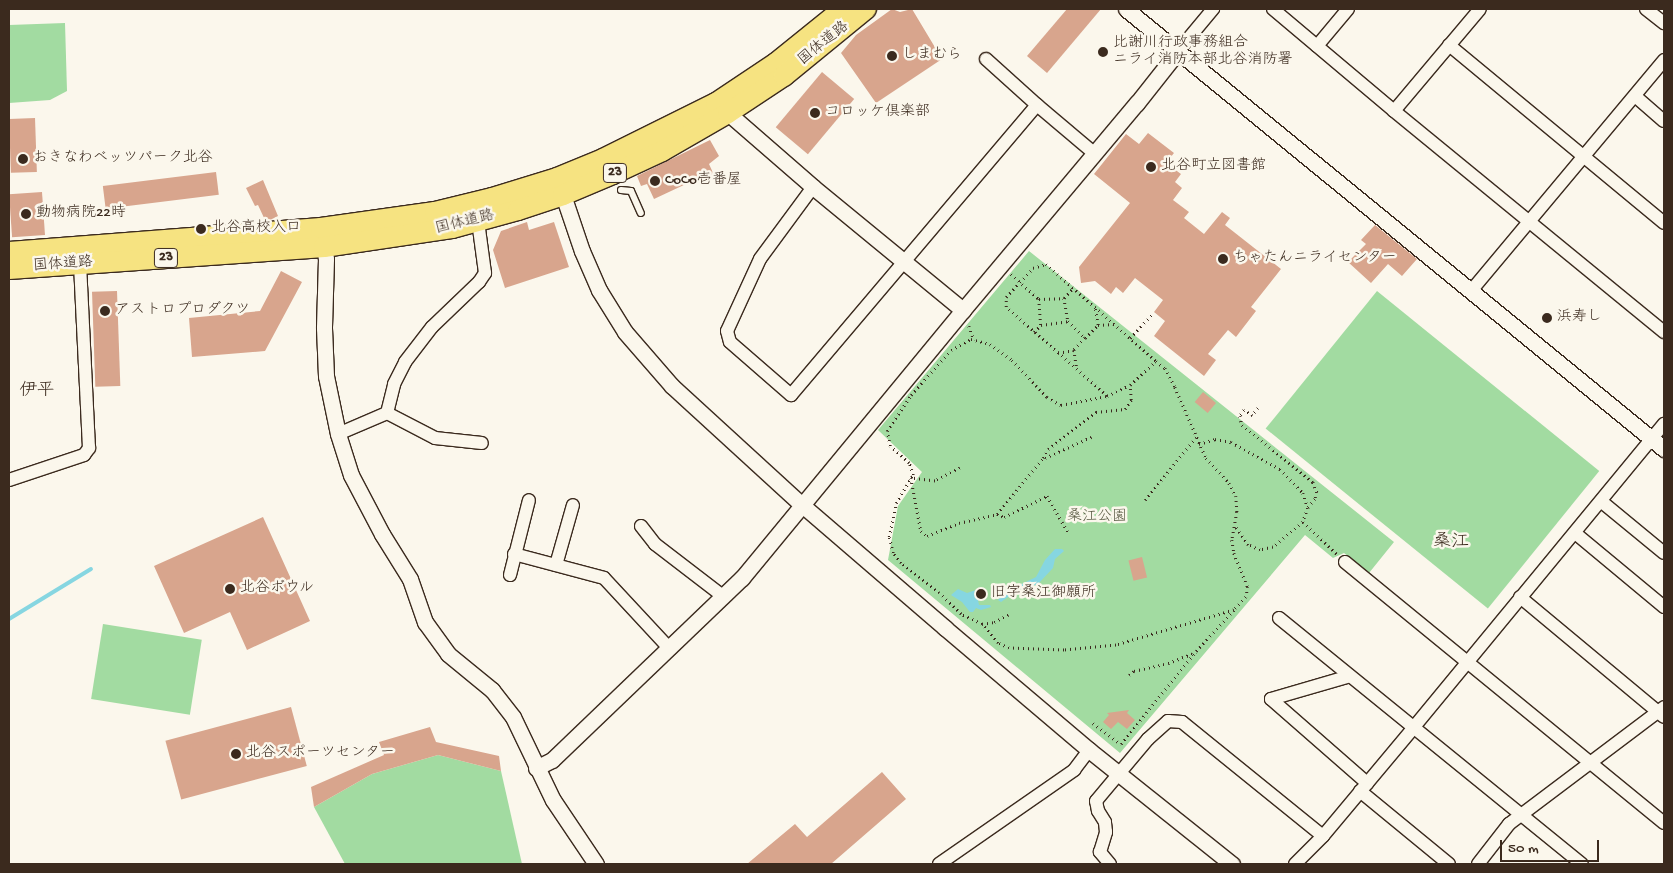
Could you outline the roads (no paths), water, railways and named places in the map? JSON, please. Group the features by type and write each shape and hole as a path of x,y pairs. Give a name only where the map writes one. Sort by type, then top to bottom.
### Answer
{"main road":[{"name":"国体道路","path":"9,268 80,264 323,237 492,198 557,178 648,138 716,102 776,63 842,9"},
{"name":"国体道路","path":"9,252 417,234 478,221 563,195 662,151 728,114 784,76 866,9"}],"street":[{"path":"1126,9 1664,449"},
{"path":"536,768 552,760 724,597 760,556 801,504 965,315 1213,9"},
{"path":"1273,9 1394,112 1664,332"},
{"path":"1317,46 1348,9"},
{"path":"1394,112 1480,9"},
{"path":"1646,9 1664,23"},
{"path":"1449,45 1664,223"},
{"path":"986,59 1095,154"},
{"path":"1471,291 1585,158 1664,60"},
{"path":"1634,96 1664,121"},
{"path":"813,187 760,259 727,331 730,342 791,395 1037,105"},
{"path":"728,114 965,315"},
{"path":"563,195 591,271 625,332 672,386 801,504 1089,750 1232,864"},
{"path":"387,413 394,384 405,362 432,327 479,282 485,273 478,221"},
{"path":"323,237 326,376 338,434 351,475 382,534 410,579 425,622 448,654 492,690 503,702 522,732 536,768 570,828 596,864"},
{"path":"9,480 84,455 89,448 80,264"},
{"path":"338,434 387,413"},
{"path":"387,413 435,438 482,443"},
{"path":"1295,864 1323,836 1520,597 1602,502 1664,424"},
{"path":"510,575 529,500"},
{"path":"1602,502 1664,553"},
{"path":"556,565 573,505"},
{"path":"642,526 655,544 724,597"},
{"path":"1575,533 1664,607"},
{"path":"514,554 604,578 670,649"},
{"path":"1345,562 1664,823"},
{"path":"1478,864 1500,834 1520,814 1588,762 1662,712 1520,597"},
{"path":"1279,618 1582,864"},
{"path":"1350,676 1271,698 1364,787 1449,864"},
{"path":"1110,864 1100,852 1106,832 1105,822 1098,811 1096,801 1161,726 1168,721 1182,722 1323,836"},
{"path":"940,864 1074,770 1089,750"}],"lane":[{"path":"622,190 631,191 641,213"}],"water":[{"path":"1055,549 1062,549 1064,551 1055,559 1053,568 1038,584 1018,590 1001,602 998,600 1005,592 1036,577 1045,560"},
{"path":"958,589 967,593 976,590 979,605 990,605 991,607 981,610 976,608 973,612 970,612 962,602 951,595"}],"waterway":[{"path":"9,619 91,569"}],"place":[{"name":"比謝川行政事務組合 ニライ消防本部北谷消防署","path":"1103,52"},
{"name":"しまむら","path":"892,56"},
{"name":"コロッケ倶楽部","path":"815,113"},
{"name":"おきなわベッツパーク北谷","path":"23,159"},
{"name":"北谷町立図書館","path":"1151,167"},
{"name":"CoCo壱番屋","path":"655,181"},
{"name":"動物病院22時","path":"26,214"},
{"name":"北谷高校入口","path":"201,229"},
{"name":"ちゃたんニライセンター","path":"1223,259"},
{"name":"アストロプロダクツ","path":"105,311"},
{"name":"浜寿し","path":"1547,318"},
{"name":"北谷ボウル","path":"230,589"},
{"name":"旧字桑江御願所","path":"981,594"},
{"name":"北谷スポーツセンター","path":"236,754"}],"district":[{"name":"伊平","path":"37,392"},
{"name":"桑江","path":"1451,543"}],"park label":[{"name":"桑江公園","path":"1097,518"}]}
